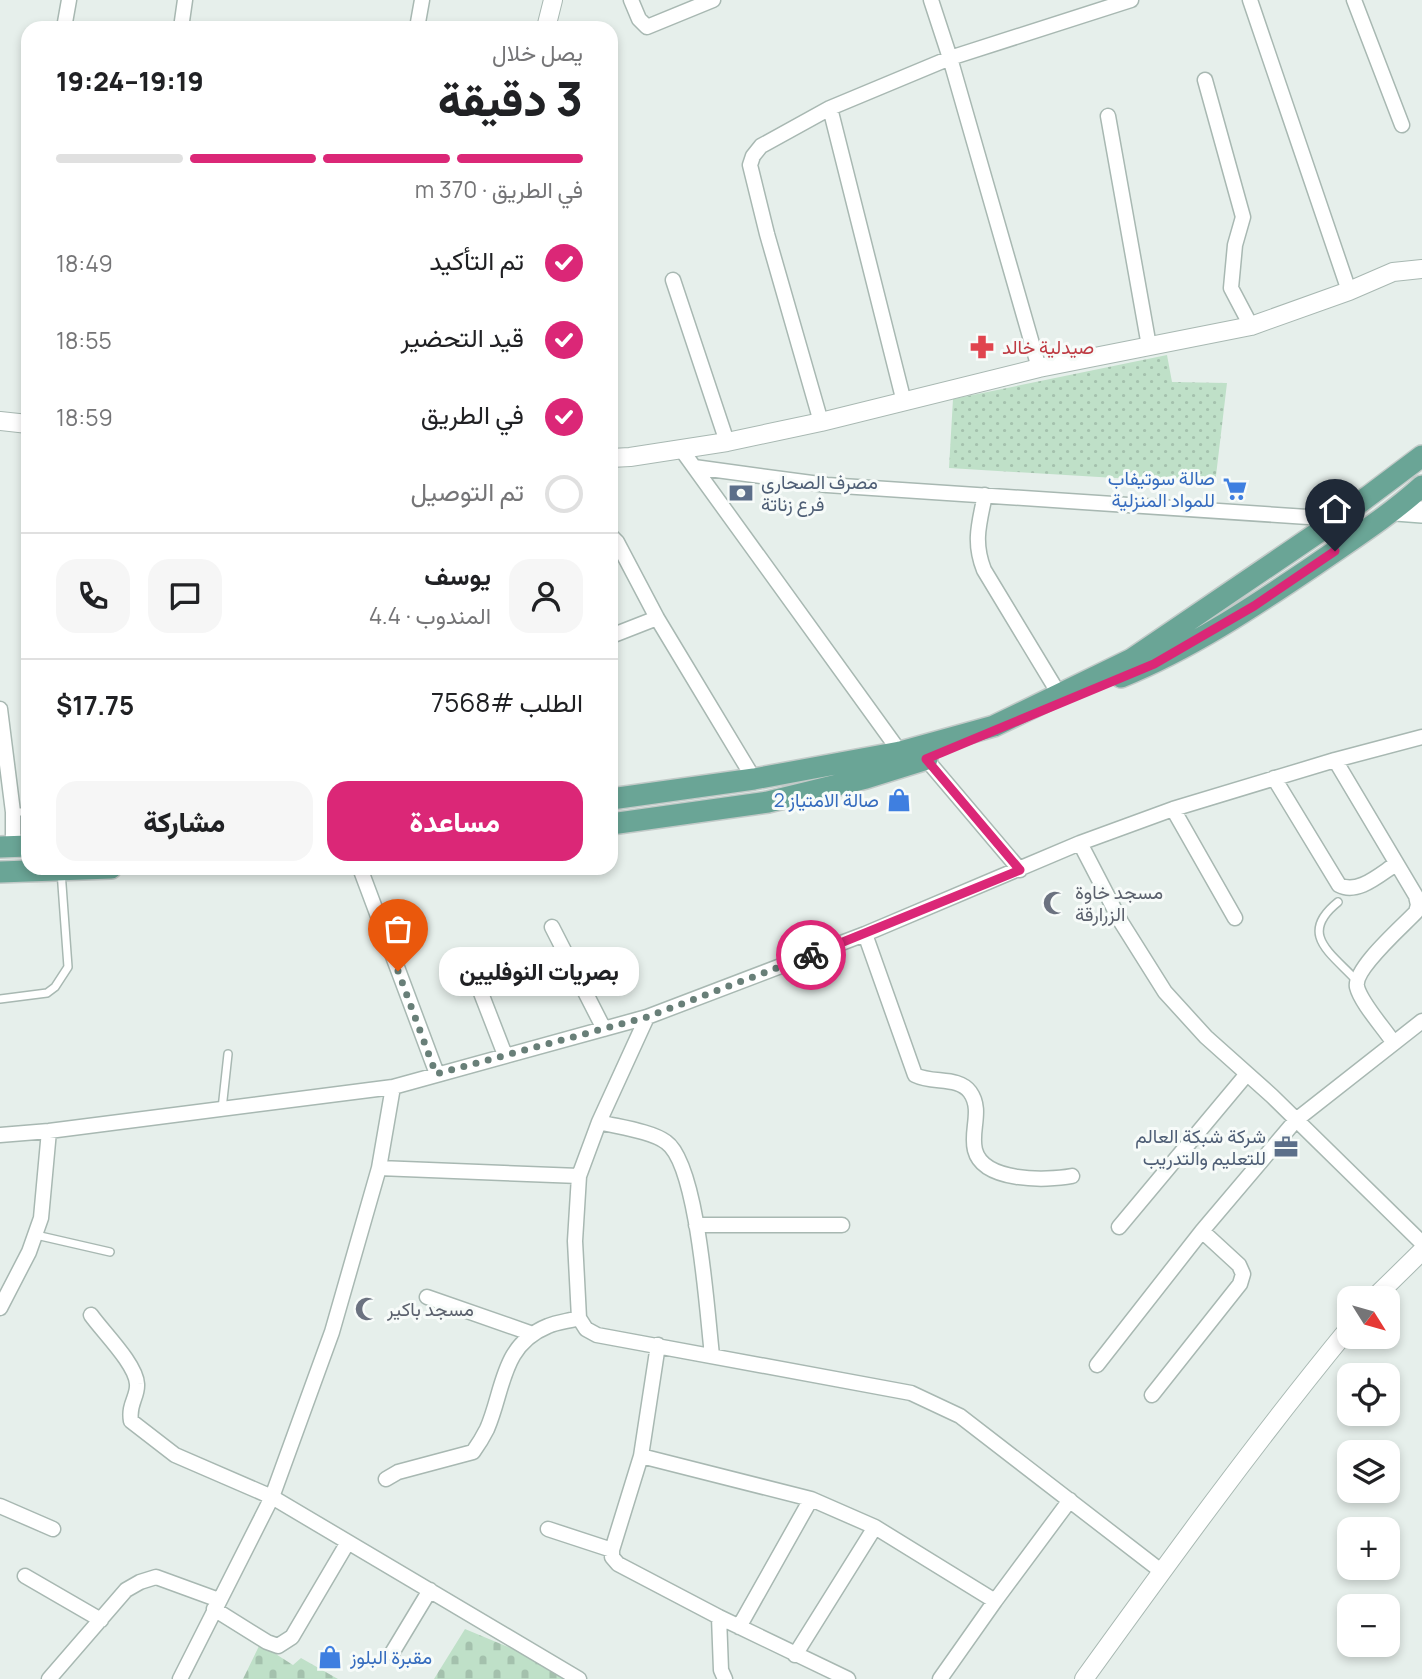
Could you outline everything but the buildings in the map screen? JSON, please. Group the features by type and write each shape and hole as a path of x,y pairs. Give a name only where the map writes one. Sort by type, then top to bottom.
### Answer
{"main road":[{"path":"618,799 754,779 900,752 994,726 1132,659 1338,519 1422,456"},
{"path":"618,823 768,802 866,778 926,759 1154,664 1254,606 1396,510 1422,486"},
{"path":"1396,510 1422,512"},
{"path":"0,872 21,871"}],"street":[{"path":"65,21 69,0"},
{"path":"182,21 185,0"},
{"path":"418,21 422,0"},
{"path":"548,21 553,0"},
{"path":"631,0 639,19 646,27 712,0"},
{"path":"930,0 950,58 1039,368"},
{"path":"821,422 767,234 750,165 753,156 761,146 830,108 950,58 1131,0"},
{"path":"1250,0 1349,291"},
{"path":"1354,0 1402,125"},
{"path":"1205,80 1243,217 1235,245 1231,288 1251,326"},
{"path":"830,108 904,402"},
{"path":"1108,116 1149,346"},
{"path":"618,458 727,442 821,422 1039,368 1251,326 1349,291 1422,257"},
{"path":"1393,272 1422,269"},
{"path":"673,280 727,442"},
{"path":"0,421 21,423"},
{"path":"681,449 900,752"},
{"path":"694,467 827,485 1338,519"},
{"path":"985,495 976,538 978,554 984,570 1059,694"},
{"path":"618,543 657,618 754,779"},
{"path":"618,633 657,618"},
{"path":"0,709 20,812 14,847"},
{"path":"0,1135 393,1087 647,1017 865,934 1080,843 1173,809 1422,737"},
{"path":"926,759 1020,870"},
{"path":"1335,760 1416,896 1418,905 1416,912 1364,967 1356,980 1358,991 1393,1042"},
{"path":"1274,778 1339,885 1348,890 1356,888 1396,864"},
{"path":"1173,809 1234,918"},
{"path":"1080,843 1121,922 1165,992 1206,1037 1422,1243"},
{"path":"363,875 436,1074"},
{"path":"552,927 604,1029"},
{"path":"865,934 915,1075 926,1081 956,1082 969,1090 973,1097 976,1104 975,1149 979,1159 989,1170 1017,1176 1050,1180 1072,1176"},
{"path":"469,962 505,1055"},
{"path":"647,1017 599,1122 579,1176 575,1241 579,1318 586,1329 597,1335 911,1393 960,1416 1161,1571"},
{"path":"1097,1365 1202,1231 1296,1120 1422,1021"},
{"path":"1119,1227 1246,1075"},
{"path":"180,1679 272,1497 332,1332 379,1168 393,1087"},
{"path":"599,1122 654,1136 667,1142 677,1154 693,1202 712,1355"},
{"path":"0,1308 13,1287 41,1218 49,1131"},
{"path":"379,1168 579,1176"},
{"path":"696,1225 842,1225"},
{"path":"1152,1395 1240,1284 1243,1274 1239,1265 1202,1231"},
{"path":"1386,1286 1422,1251"},
{"path":"427,1297 533,1334"},
{"path":"91,1315 133,1370 138,1386 129,1411 131,1421 175,1455 272,1497 579,1679"},
{"path":"386,1479 398,1472 472,1452 487,1428 505,1368 515,1349 548,1326 579,1318"},
{"path":"1084,1679 1161,1571 1337,1343"},
{"path":"658,1345 641,1456 612,1557 618,1564 719,1617 848,1679"},
{"path":"641,1456 810,1499 875,1527 995,1601"},
{"path":"739,1627 810,1499"},
{"path":"940,1679 1070,1500"},
{"path":"0,1506 53,1529"},
{"path":"795,1655 875,1527"},
{"path":"548,1529 612,1550"},
{"path":"49,1679 126,1590 156,1577 216,1605 267,1642 278,1646 292,1637 348,1542"},
{"path":"25,1576 101,1620"},
{"path":"392,1653 430,1590"},
{"path":"719,1617 721,1670 725,1679"}],"lane":[{"path":"0,999 47,993 55,987 68,967 61,875"},
{"path":"1338,902 1324,913 1318,924 1318,934 1326,948 1356,980"},
{"path":"222,1109 228,1054"},
{"path":"35,1235 110,1252"}],"green space":[{"path":"1167,355 1172,382 1227,383 1215,484 949,468 953,399"},
{"path":"465,1629 518,1651 566,1679 434,1679"},
{"path":"260,1644 293,1665 301,1658 338,1679 243,1679"}],"way so far":[{"path":"398,971 436,1074 647,1017 811,955"}],"place":[{"name":"صيدلية خالد","path":"982,347"},
{"name":"صالة سوتيفاب للمواد المنزلية","path":"1235,489"},
{"name":"مصرف الصحارى فرع زناتة","path":"741,493"},
{"name":"صالة الامتياز 2","path":"899,800"},
{"name":"مسجد خاوة الزرارقة","path":"1055,903"},
{"name":"بصريات النوفليين","path":"398,971"},
{"name":"شركة شبكة العالم للتعليم والتدريب","path":"1286,1147"},
{"name":"مسجد باكير","path":"367,1309"},
{"name":"مقبرة البلوز","path":"330,1657"}],"route":[{"path":"811,955 1020,870 926,759 1154,664 1254,606 1335,551"}]}
